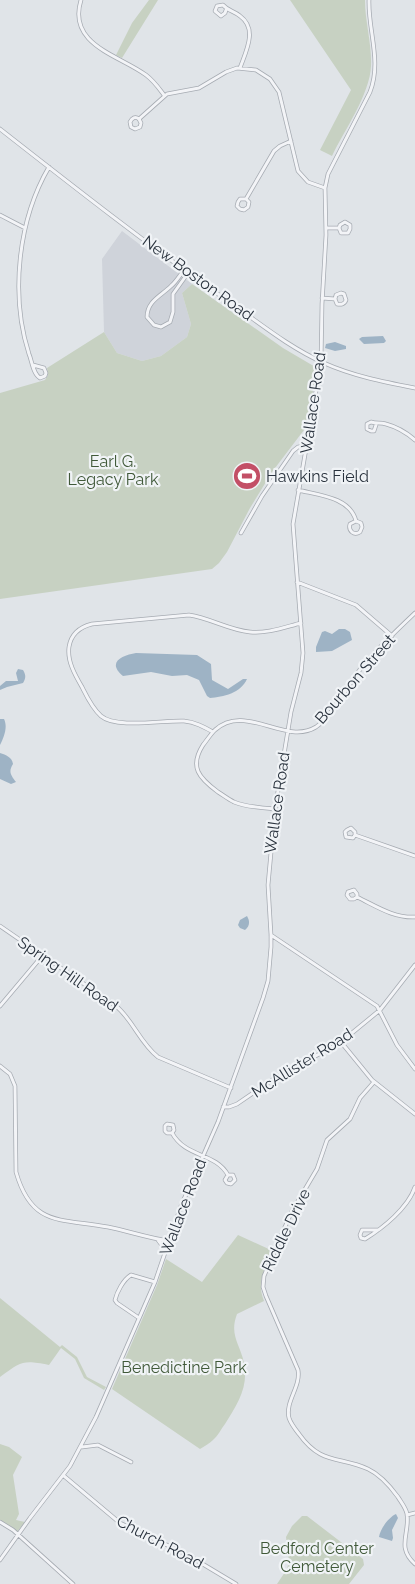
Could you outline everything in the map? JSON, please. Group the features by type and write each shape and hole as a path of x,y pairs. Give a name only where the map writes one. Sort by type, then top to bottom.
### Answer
{"street":[{"path":"81,0 79,10 80,23 90,41 100,49 144,74 157,84 164,96"},
{"name":"Wallace Road","path":"0,1560 30,1518 64,1476 82,1447 155,1282 181,1206 231,1088 266,988 271,935 268,886 275,809 302,663 303,643 296,582 293,524 321,362 326,228 325,188 328,174 367,98 374,78 376,58 369,0"},
{"path":"226,10 236,13 243,18 249,30 249,45 240,68"},
{"path":"139,119 164,96 172,92 199,88 230,70 240,68 260,72 270,79 281,97 297,167 301,176 308,182 325,188"},
{"name":"New Boston Road","path":"0,129 188,273 290,344 321,362 374,380 415,388"},
{"path":"246,199 274,151 291,141"},
{"path":"33,364 44,368 45,376 40,378 37,376 33,364 22,327 18,292 26,228 35,194 49,167"},
{"path":"0,215 26,228"},
{"path":"326,228 339,228"},
{"path":"184,270 173,285 160,294 150,306 147,318 156,326 161,327 170,322 173,312 173,294 188,273"},
{"path":"322,298 335,299"},
{"path":"376,425 383,423 393,426 415,440"},
{"path":"242,533 262,496 293,451 298,446 308,446"},
{"path":"298,490 344,504 356,521 360,522 362,527 360,532 356,534 350,531 349,526 352,522 356,521"},
{"path":"296,582 356,605 392,636"},
{"name":"Bourbon Street","path":"288,731 299,732 317,726 363,666 415,613"},
{"path":"213,732 197,724 187,722 114,722 102,717 89,701 72,665 69,645 75,633 92,624 189,615 202,617 250,632 263,632 301,624"},
{"path":"275,809 233,802 203,780 196,762 201,749 213,732 229,722 242,721 288,731"},
{"path":"355,836 415,856"},
{"path":"357,897 394,915 415,917"},
{"name":"Spring Hill Road","path":"0,926 116,1006 125,1015 148,1048 158,1057 231,1088"},
{"path":"271,935 369,1000 380,1010 397,1045 415,1069"},
{"path":"0,1006 43,955"},
{"name":"McAllister Road","path":"223,1107 238,1104 272,1080 341,1042 380,1010 415,964"},
{"path":"341,1042 374,1082 415,1114"},
{"path":"0,1066 10,1074 15,1086 16,1172 20,1185 32,1205 48,1217 60,1221 110,1227 169,1241"},
{"name":"Riddle Drive","path":"374,1082 360,1098 350,1119 327,1140 317,1169 291,1213 266,1270 262,1287 298,1370 298,1380 288,1409 289,1418 294,1427 308,1446 319,1454 366,1468 378,1475 394,1492 407,1516"},
{"path":"172,1132 181,1146 220,1165 228,1175"},
{"path":"378,1230 361,1231 361,1238 366,1239 388,1223 410,1197 415,1187"},
{"path":"158,1239 166,1251"},
{"path":"139,1318 117,1303 116,1296 125,1279 130,1275 155,1282"},
{"path":"82,1447 98,1445 131,1462"},
{"name":"Church Road","path":"64,1476 120,1523 175,1548 236,1584"},
{"path":"415,1513 407,1516 404,1546 407,1555 415,1564"},
{"path":"0,1522 73,1584"}],"shaded area":[{"path":"122,231 192,284 182,293 191,324 187,337 161,356 142,361 117,353 104,332 102,259"}],"green space":[{"path":"149,0 158,0 122,58 116,55 132,23"},
{"path":"290,0 365,0 370,41 370,77 356,112 332,156 320,150 351,90"},
{"name":"Earl G. Legacy Park","path":"192,284 283,348 317,368 307,426 272,472 250,508 227,552 212,569 0,599 0,393 45,380 48,375 47,368 104,332 117,353 142,361 161,356 187,337 191,324 182,293"},
{"name":"Benedictine Park","path":"238,1235 273,1251 261,1281 264,1301 237,1314 235,1321 235,1334 245,1372 241,1395 234,1410 216,1437 200,1449 112,1389 157,1285 166,1259 202,1282"},
{"path":"0,1298 60,1347 62,1345 77,1357 87,1377 106,1387 104,1390 84,1378 75,1359 61,1348 49,1365 23,1363 0,1377"},
{"path":"0,1444 9,1447 22,1457 13,1475 19,1514 16,1520 25,1522 17,1532 0,1520"},
{"name":"Bedford Center Cemetery","path":"302,1516 307,1516 363,1559 364,1565 349,1584 277,1584 287,1569 289,1561 286,1537 292,1526"}],"water":[{"path":"383,336 386,341 384,343 364,344 359,339 362,337"},
{"path":"335,342 346,346 346,349 335,351 325,348 326,344"},
{"path":"339,629 345,629 350,632 352,640 332,651 316,652 322,632 325,631 332,634"},
{"path":"136,653 197,655 211,664 212,680 228,689 243,679 247,679 241,688 236,691 220,697 210,698 207,696 199,680 187,675 172,676 151,672 123,676 118,671 116,663 126,655"},
{"path":"18,669 23,670 25,673 23,683 0,690 0,686 6,681 18,681 16,673"},
{"path":"0,719 4,719 6,729 0,745"},
{"path":"0,753 10,758 13,764 11,773 16,782 11,784 0,779"},
{"path":"247,916 249,923 245,930 238,925 240,920"},
{"path":"396,1514 398,1518 392,1530 392,1541 379,1537 385,1524"}],"place":[{"name":"Hawkins Field","path":"247,476"}]}
